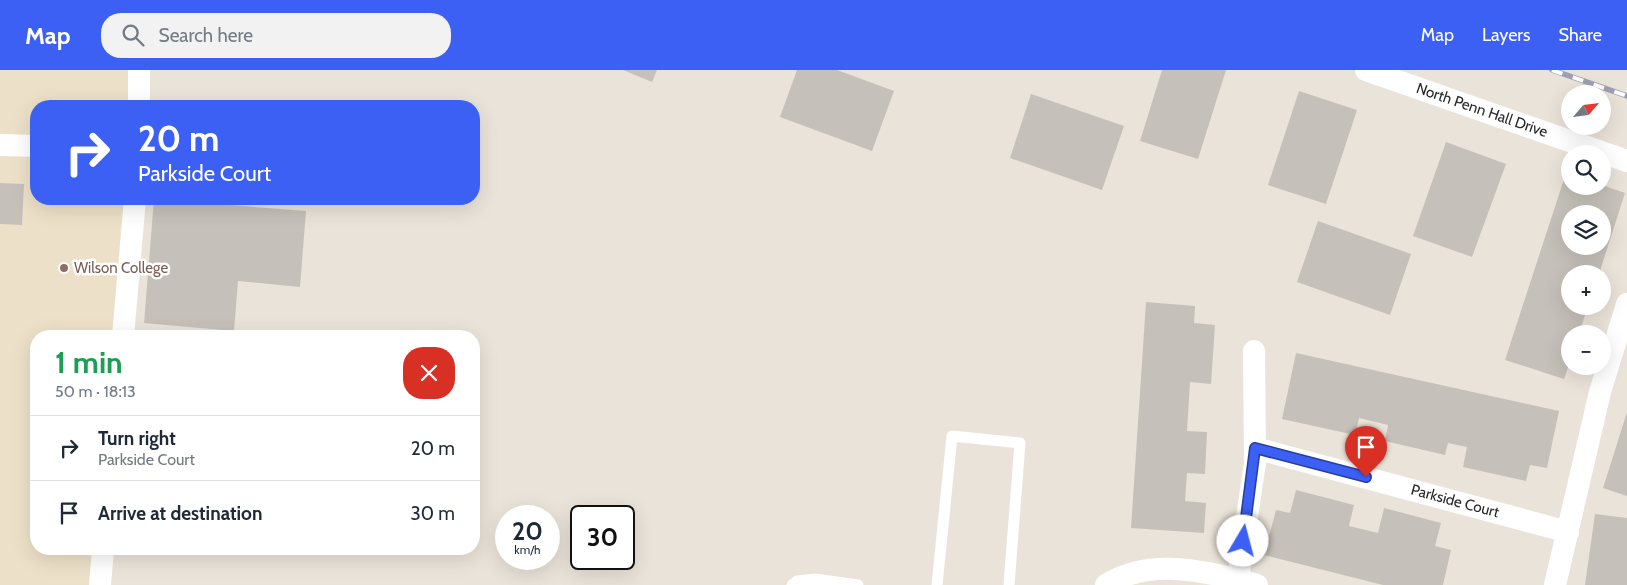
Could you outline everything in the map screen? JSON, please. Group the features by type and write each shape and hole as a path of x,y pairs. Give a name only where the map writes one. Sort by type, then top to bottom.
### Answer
{"street":[{"path":"139,70 139,100"},
{"name":"North Penn Hall Drive","path":"1366,70 1627,161"},
{"path":"0,145 30,146"},
{"path":"124,330 134,205"},
{"path":"1556,585 1600,392 1627,304"},
{"path":"1106,585 1139,572 1173,567 1244,583 1255,448 1254,351"},
{"name":"Parkside Court","path":"1255,448 1568,532"},
{"path":"100,585 102,555"}],"lane":[{"path":"937,585 952,436 1020,443 1009,585"},
{"path":"792,585 797,581 858,585"}],"shaded area":[{"name":"Wilson College","path":"0,70 139,70 139,100 30,100 30,205 134,205 124,330 30,330 30,555 102,555 100,585 0,585"}],"building":[{"path":"623,70 657,70 652,82"},
{"path":"797,70 837,70 894,91 872,151 780,117"},
{"path":"1162,70 1226,70 1198,159 1140,141"},
{"path":"1299,91 1357,110 1326,204 1268,185"},
{"path":"1031,94 1124,126 1102,190 1010,158"},
{"path":"1446,142 1506,164 1472,257 1413,236"},
{"path":"0,183 24,184 22,225 0,224"},
{"path":"1561,188 1561,195 1611,195 1611,188 1625,193 1611,237 1611,205 1561,205 1561,255 1605,255 1602,265 1561,265 1561,315 1585,315 1582,325 1561,325 1561,375 1565,375 1564,379 1505,360"},
{"path":"154,205 230,205 306,211 300,287 238,281 234,330 144,323"},
{"path":"1318,221 1411,254 1390,315 1297,282"},
{"path":"1146,302 1195,306 1194,323 1215,325 1211,384 1190,382 1187,431 1207,432 1205,474 1187,473 1185,501 1206,503 1204,533 1131,528"},
{"path":"1296,353 1559,411 1547,468 1530,465 1526,481 1463,467 1467,447 1448,443 1445,455 1385,441 1388,425 1359,418 1355,435 1282,419"},
{"path":"1627,412 1627,496 1603,488"},
{"path":"1296,490 1354,505 1349,526 1378,533 1384,508 1441,523 1435,546 1451,550 1443,585 1383,585 1264,555 1276,510 1290,513"},
{"path":"1595,514 1627,518 1627,585 1585,585"}],"railway":[{"path":"1552,70 1627,96"}],"place":[{"name":"Wilson College","path":"64,268"}],"route":[{"path":"1243,541 1255,463 1255,448 1366,477"}]}
